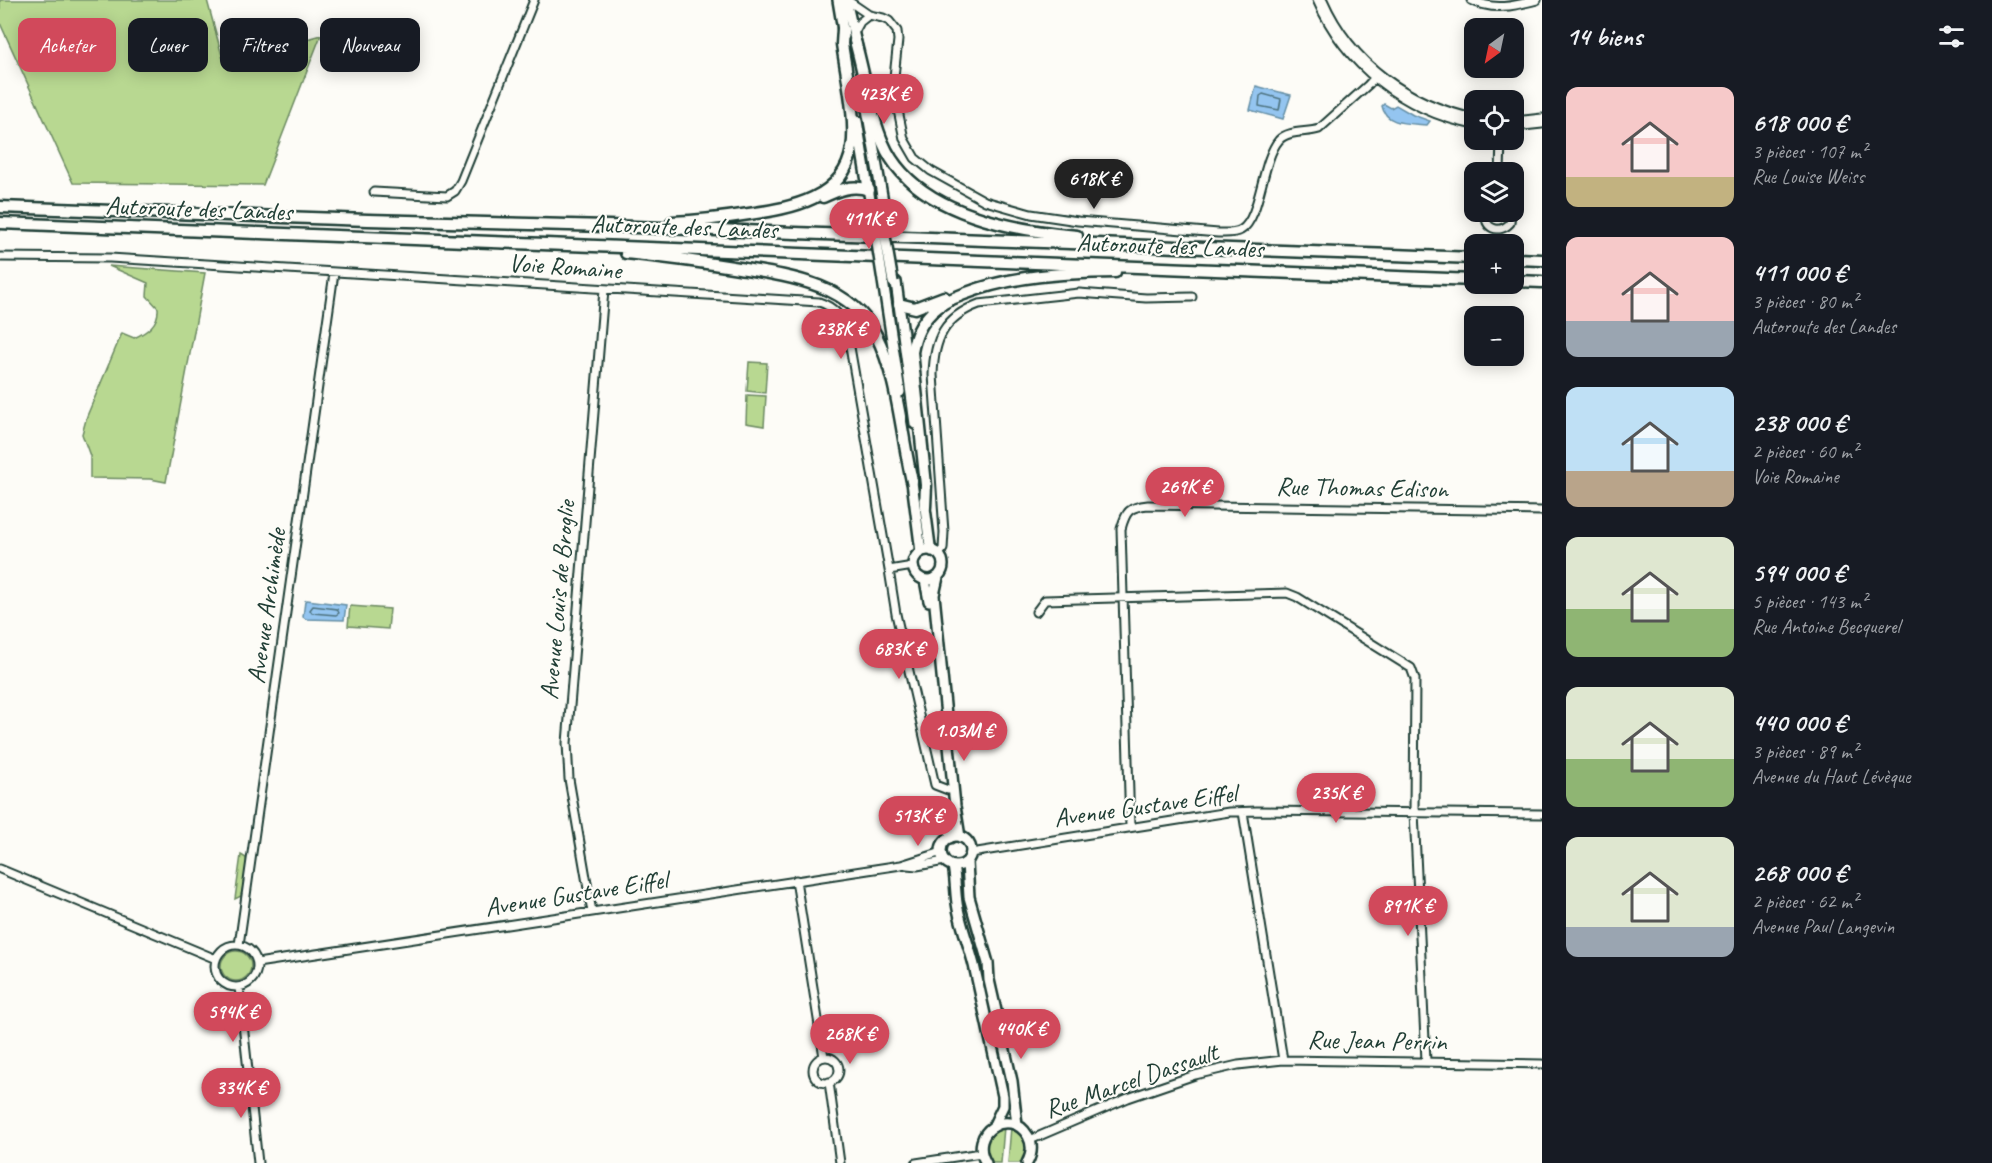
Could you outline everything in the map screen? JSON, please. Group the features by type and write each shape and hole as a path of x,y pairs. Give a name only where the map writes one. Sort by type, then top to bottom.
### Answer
{"highway":[{"path":"802,204 820,194 840,178 850,157 854,133 842,44 851,35 878,131 892,162 908,179 939,200 962,211 1011,228 1105,239 1195,243 1251,249"},
{"path":"608,226 622,222 675,222 726,218 802,204 852,187 858,187 869,193"},
{"name":"Autoroute des Landes","path":"0,207 356,220 608,226 1464,258"},
{"name":"Autoroute des Landes","path":"0,223 1464,280"},
{"path":"560,244 716,264 781,275 809,282 845,300 866,318 883,351 891,376 912,481"},
{"path":"1524,259 1542,260"},
{"path":"899,301 915,308 955,292 1015,279 1043,276 1113,272 1283,277 1339,274"},
{"path":"1524,281 1542,282"},
{"path":"926,507 926,485 913,368 912,352 915,336 933,310 946,301 988,284"}],"main road":[{"path":"838,0 851,35 890,282 921,552"},
{"path":"847,0 869,193 878,213 890,282 899,301 930,546 942,558 943,568 938,577 934,595 955,806 955,837"},
{"path":"935,552 921,552 915,558 913,566 916,575 925,580 938,577"},
{"path":"925,580 952,825 955,837 970,845 969,897 988,963 989,980 1012,1081 1017,1125"},
{"path":"955,837 944,844 947,860 963,934 970,948 1002,1086 1003,1106 993,1127 983,1138 981,1153 986,1163"},
{"path":"947,860 963,865 969,857"},
{"path":"993,1127 1008,1123 1017,1125 1025,1131 1032,1148 1027,1163"}],"street":[{"path":"374,192 447,196 455,191 534,0"},
{"path":"847,0 868,15 890,21 897,31 893,86 904,139 915,158 931,171 985,201 1031,214 1078,221 1218,233 1241,230 1250,220 1269,156 1280,140 1293,133 1319,129 1376,76"},
{"path":"1317,0 1339,40 1354,59 1376,76 1427,104 1464,115"},
{"path":"1323,0 1344,37 1392,92 1425,110 1464,122"},
{"path":"1472,0 1490,7 1519,5 1537,0"},
{"path":"851,35 868,15"},
{"path":"1524,120 1542,118"},
{"path":"1524,126 1542,124"},
{"path":"1486,222 1487,225 1499,230 1510,222"},
{"name":"Voie Romaine","path":"0,257 110,258 819,302 827,305 836,311 847,330 897,614 935,785 948,790"},
{"name":"Avenue Archimède","path":"239,945 334,273"},
{"name":"Avenue Louis de Broglie","path":"592,912 569,779 567,743 604,290"},
{"path":"935,552 943,549 944,532 933,375 934,353 942,332 949,322 969,308 990,302 1079,293 1146,298 1192,297"},
{"name":"Rue Thomas Edison","path":"1130,827 1121,529 1125,515 1134,506 1542,511"},
{"path":"889,570 913,566"},
{"path":"1036,612 1045,600 1287,593 1411,668 1415,679 1414,812 1426,1061"},
{"name":"Avenue Gustave Eiffel","path":"969,857 1130,827 1243,812 1542,814"},
{"name":"Rue Jean Perrin","path":"1243,812 1283,1060 1542,1064"},
{"name":"Avenue Gustave Eiffel","path":"256,963 796,880 901,865 917,866 947,860"},
{"path":"0,869 216,959"},
{"path":"796,880 824,1057"},
{"path":"239,945 251,951 256,970 250,981 239,987 225,984 219,979 216,973 216,959 223,949 239,945"},
{"path":"239,987 258,1163"},
{"path":"824,1057 832,1059 838,1065 836,1077 825,1083 817,1079 813,1072 817,1060 824,1057"},
{"name":"Rue Marcel Dassault","path":"1030,1140 1128,1098 1195,1075 1238,1065 1283,1060"},
{"path":"829,1082 840,1163"},
{"path":"916,1163 981,1153"}],"green space":[{"path":"0,0 207,0 220,48 220,72 307,72 263,185 73,183 22,72 116,72 116,18 18,18 18,62 0,23"},
{"path":"320,35 308,69 308,39"},
{"path":"109,266 205,273 166,482 150,479 90,478 90,456 82,434 87,416 122,333 134,338 139,336 151,327 158,314 158,308 147,296 148,283"},
{"path":"749,362 767,363 765,393 747,391"},
{"path":"747,395 766,396 764,426 746,423"},
{"path":"350,606 390,609 388,629 348,626"},
{"path":"241,855 246,858 247,865 241,896 235,899"},
{"path":"236,951 247,955 251,966 247,977 236,981 225,977 221,966 225,955"},
{"path":"1004,1127 1001,1163 992,1163 987,1152 987,1141 993,1132"},
{"path":"1011,1127 1024,1135 1027,1149 1022,1163 1008,1163"}],"water":[{"path":"1256,86 1291,95 1283,119 1250,110"},
{"path":"1384,104 1391,108 1396,105 1413,115 1430,121 1427,125 1394,120 1384,112 1382,106"},
{"path":"307,600 346,605 344,620 306,619 303,617"}]}
